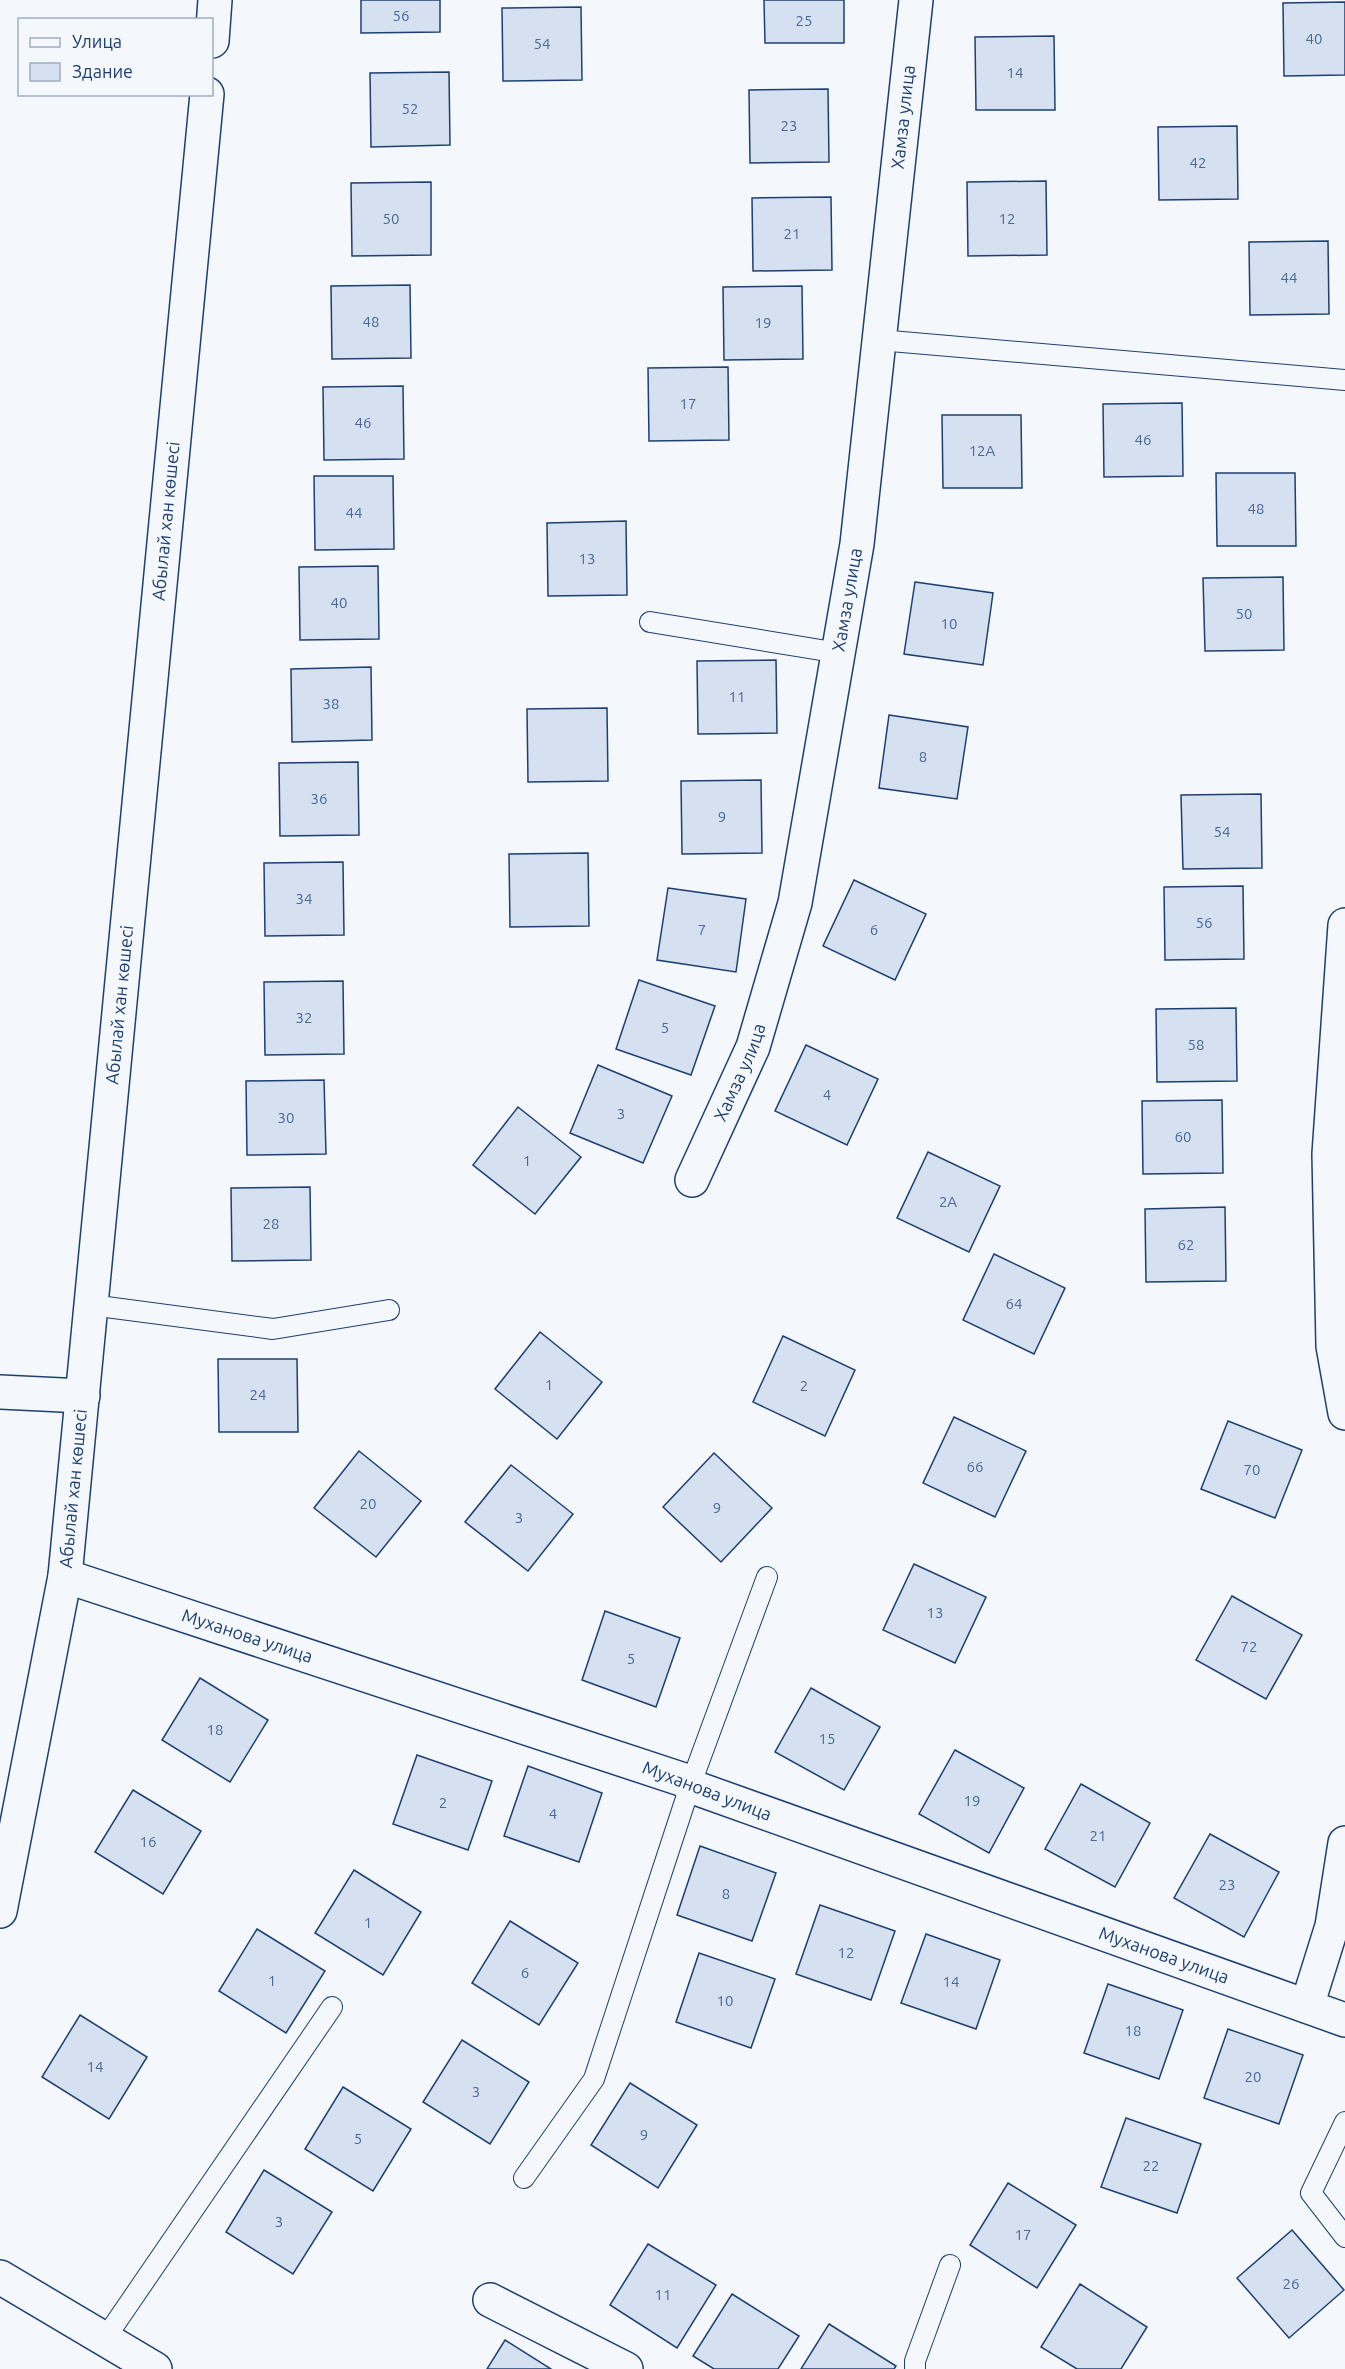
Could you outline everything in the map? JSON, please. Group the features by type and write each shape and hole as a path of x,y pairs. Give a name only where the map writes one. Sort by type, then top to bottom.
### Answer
{"street":[{"path":"213,27 215,0"},
{"name":"Хамза улица","path":"692,1180 753,1047 795,903 857,544 916,0"},
{"name":"Абылай хан көшесі","path":"0,1911 65,1576 207,96"},
{"path":"1345,925 1329,1154 1333,1346 1345,1413"},
{"path":"0,1392 83,1396"},
{"name":"Муханова улица","path":"65,1576 687,1781 690,1786 1345,2020"},
{"path":"1307,2006 1332,1926 1345,1843"},
{"path":"0,2277 155,2369"},
{"path":"490,2300 626,2369"}],"lane":[{"path":"879,340 1345,380"},
{"path":"650,622 838,653"},
{"path":"91,1305 273,1329 389,1310"},
{"path":"524,2178 594,2079 690,1786 767,1577"},
{"path":"104,2340 332,2007"},
{"path":"1345,2122 1311,2193 1345,2236"},
{"path":"915,2369 915,2361 950,2265"}],"building":[{"path":"361,0 440,0 440,32 361,33"},
{"path":"764,0 844,0 844,43 765,43"},
{"path":"1345,2 1345,75 1284,76 1283,3"},
{"path":"581,7 582,80 503,81 502,8"},
{"path":"1054,36 1055,110 976,110 975,37"},
{"path":"449,72 450,145 371,147 370,73"},
{"path":"828,89 829,162 750,163 749,90"},
{"path":"1237,126 1238,199 1159,200 1158,127"},
{"path":"1046,181 1047,255 968,256 967,182"},
{"path":"431,182 431,255 352,256 351,183"},
{"path":"831,197 832,270 753,271 752,198"},
{"path":"1328,241 1329,314 1250,315 1249,242"},
{"path":"410,285 411,358 332,359 331,286"},
{"path":"802,286 803,359 724,360 723,287"},
{"path":"728,367 729,440 649,441 648,368"},
{"path":"403,386 404,459 324,460 323,387"},
{"path":"1182,403 1183,476 1104,477 1103,404"},
{"path":"942,415 1021,415 1022,488 943,488"},
{"path":"1216,473 1295,473 1296,546 1217,546"},
{"path":"314,476 393,476 394,549 315,550"},
{"path":"626,521 627,595 548,596 547,523"},
{"path":"378,566 379,639 300,640 299,567"},
{"path":"1283,577 1284,650 1205,651 1203,578"},
{"path":"915,582 993,593 983,665 904,654"},
{"path":"776,660 777,733 698,734 697,661"},
{"path":"371,667 372,740 292,742 291,669"},
{"path":"607,708 608,781 528,782 527,709"},
{"path":"889,715 968,727 957,799 879,788"},
{"path":"358,762 359,835 280,836 279,763"},
{"path":"761,780 762,853 682,854 681,781"},
{"path":"1261,794 1262,868 1183,869 1181,795"},
{"path":"588,853 589,926 510,927 509,854"},
{"path":"343,862 344,935 265,936 264,863"},
{"path":"854,880 926,914 895,980 823,946"},
{"path":"1243,886 1244,959 1165,960 1164,887"},
{"path":"668,888 746,899 736,972 657,960"},
{"path":"639,980 715,1006 691,1075 616,1049"},
{"path":"343,981 344,1054 265,1055 264,982"},
{"path":"1236,1008 1237,1081 1157,1082 1156,1009"},
{"path":"806,1045 878,1079 847,1145 775,1111"},
{"path":"598,1065 672,1096 643,1163 570,1133"},
{"path":"324,1080 326,1154 247,1155 246,1081"},
{"path":"1222,1100 1223,1173 1143,1174 1142,1101"},
{"path":"518,1107 581,1157 535,1214 473,1165"},
{"path":"928,1152 1000,1186 969,1252 897,1218"},
{"path":"310,1187 311,1260 232,1261 231,1188"},
{"path":"1225,1207 1226,1281 1146,1282 1145,1209"},
{"path":"994,1254 1065,1288 1034,1354 963,1320"},
{"path":"540,1332 602,1382 557,1439 495,1389"},
{"path":"783,1336 855,1370 825,1436 753,1402"},
{"path":"218,1359 297,1359 298,1432 219,1432"},
{"path":"954,1417 1026,1451 995,1517 923,1483"},
{"path":"1228,1421 1302,1450 1275,1518 1201,1489"},
{"path":"359,1451 421,1501 376,1557 314,1508"},
{"path":"714,1453 772,1508 721,1562 663,1507"},
{"path":"511,1465 573,1514 528,1571 465,1522"},
{"path":"914,1564 986,1597 955,1663 883,1630"},
{"path":"1232,1596 1302,1635 1266,1699 1196,1660"},
{"path":"605,1611 680,1638 656,1707 582,1680"},
{"path":"200,1678 268,1720 230,1782 162,1740"},
{"path":"811,1688 880,1727 844,1790 775,1752"},
{"path":"955,1750 1024,1788 989,1853 919,1814"},
{"path":"417,1755 492,1781 468,1850 393,1824"},
{"path":"528,1766 602,1793 579,1862 504,1836"},
{"path":"1081,1784 1150,1823 1115,1887 1045,1849"},
{"path":"133,1790 201,1831 163,1894 95,1852"},
{"path":"1210,1834 1279,1872 1244,1937 1174,1898"},
{"path":"700,1846 776,1873 752,1941 677,1915"},
{"path":"354,1870 421,1912 383,1975 315,1933"},
{"path":"820,1905 895,1931 871,2000 796,1974"},
{"path":"510,1921 578,1963 539,2025 472,1983"},
{"path":"257,1929 325,1971 286,2033 219,1991"},
{"path":"926,1934 1000,1960 976,2029 901,2003"},
{"path":"699,1953 775,1979 751,2048 676,2022"},
{"path":"1108,1984 1183,2010 1159,2079 1084,2053"},
{"path":"80,2015 147,2057 109,2119 42,2077"},
{"path":"1228,2029 1303,2055 1279,2124 1204,2098"},
{"path":"462,2040 529,2082 490,2144 423,2102"},
{"path":"630,2083 697,2125 658,2188 591,2145"},
{"path":"343,2087 411,2129 373,2191 305,2149"},
{"path":"1126,2118 1201,2144 1177,2213 1101,2187"},
{"path":"264,2170 332,2212 293,2274 226,2232"},
{"path":"1008,2183 1076,2225 1037,2288 970,2245"},
{"path":"1292,2230 1344,2290 1289,2338 1237,2278"},
{"path":"648,2244 716,2285 677,2348 610,2305"},
{"path":"1080,2284 1147,2327 1121,2369 1077,2369 1041,2347"},
{"path":"732,2294 799,2336 778,2369 714,2369 693,2356"},
{"path":"829,2324 896,2366 894,2369 801,2369"},
{"path":"505,2340 551,2369 487,2369"}]}
